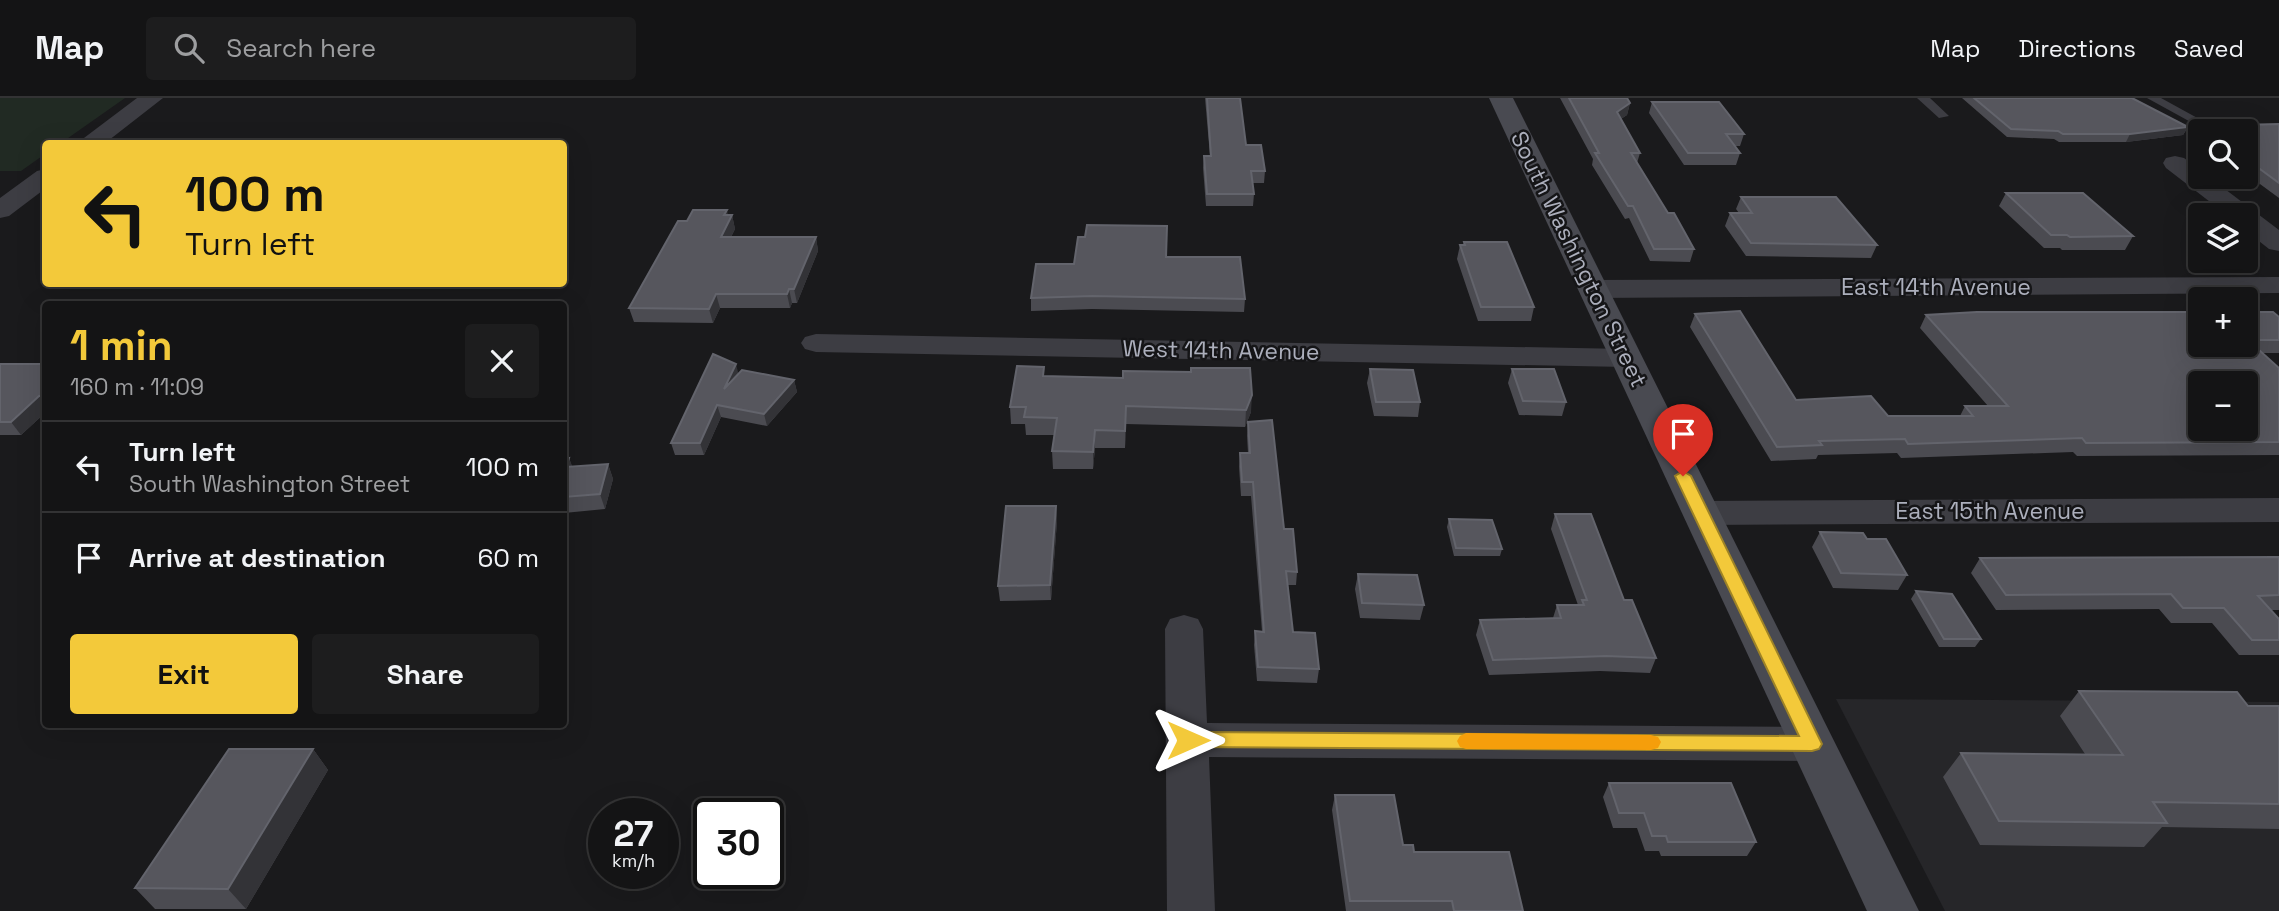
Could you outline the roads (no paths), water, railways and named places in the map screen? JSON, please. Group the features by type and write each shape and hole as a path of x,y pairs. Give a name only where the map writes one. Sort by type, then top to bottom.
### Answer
{"main road":[{"name":"South Washington Street","path":"1501,98 1893,911"}],"street":[{"path":"94,140 152,98"},
{"path":"2175,163 2227,203"},
{"path":"0,210 42,179"},
{"path":"2258,227 2279,243"},
{"name":"East 14th Avenue","path":"1593,289 2279,285"},
{"name":"West 14th Avenue","path":"817,342 1626,358"},
{"name":"East 15th Avenue","path":"1701,513 2279,510"},
{"path":"1184,629 1191,911"},
{"path":"1188,740 1812,744"}],"lane":[{"path":"1923,98 1942,116"},
{"path":"2153,98 2192,119"}]}
